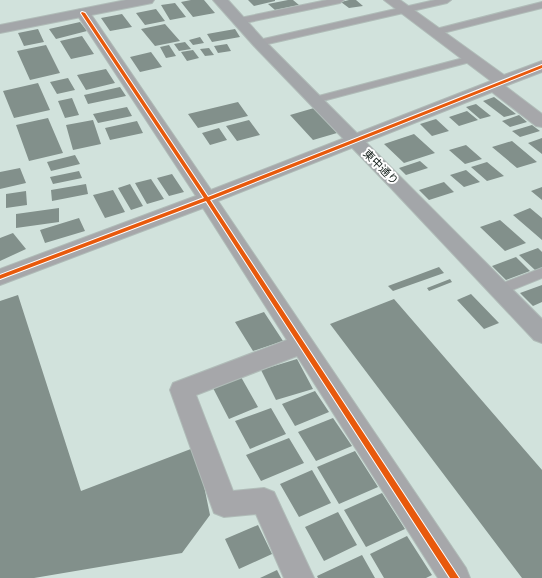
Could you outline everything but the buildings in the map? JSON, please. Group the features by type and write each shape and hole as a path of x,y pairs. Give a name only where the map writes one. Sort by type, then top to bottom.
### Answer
{"street":[{"path":"0,30 147,0"},
{"name":"東中通り","path":"220,0 542,334"},
{"path":"391,0 471,59 542,122"},
{"path":"83,13 207,199 455,578"},
{"path":"0,277 207,199 542,66"},
{"path":"298,578 264,502 224,504 182,390 302,344"}],"lane":[{"path":"240,21 340,0"},
{"path":"259,42 447,0"},
{"path":"435,32 542,5"},
{"path":"315,100 471,59"},
{"path":"500,290 542,273"}],"cycle path":[{"path":"83,13 207,199 455,578"},
{"path":"0,277 207,199 542,66"}]}
